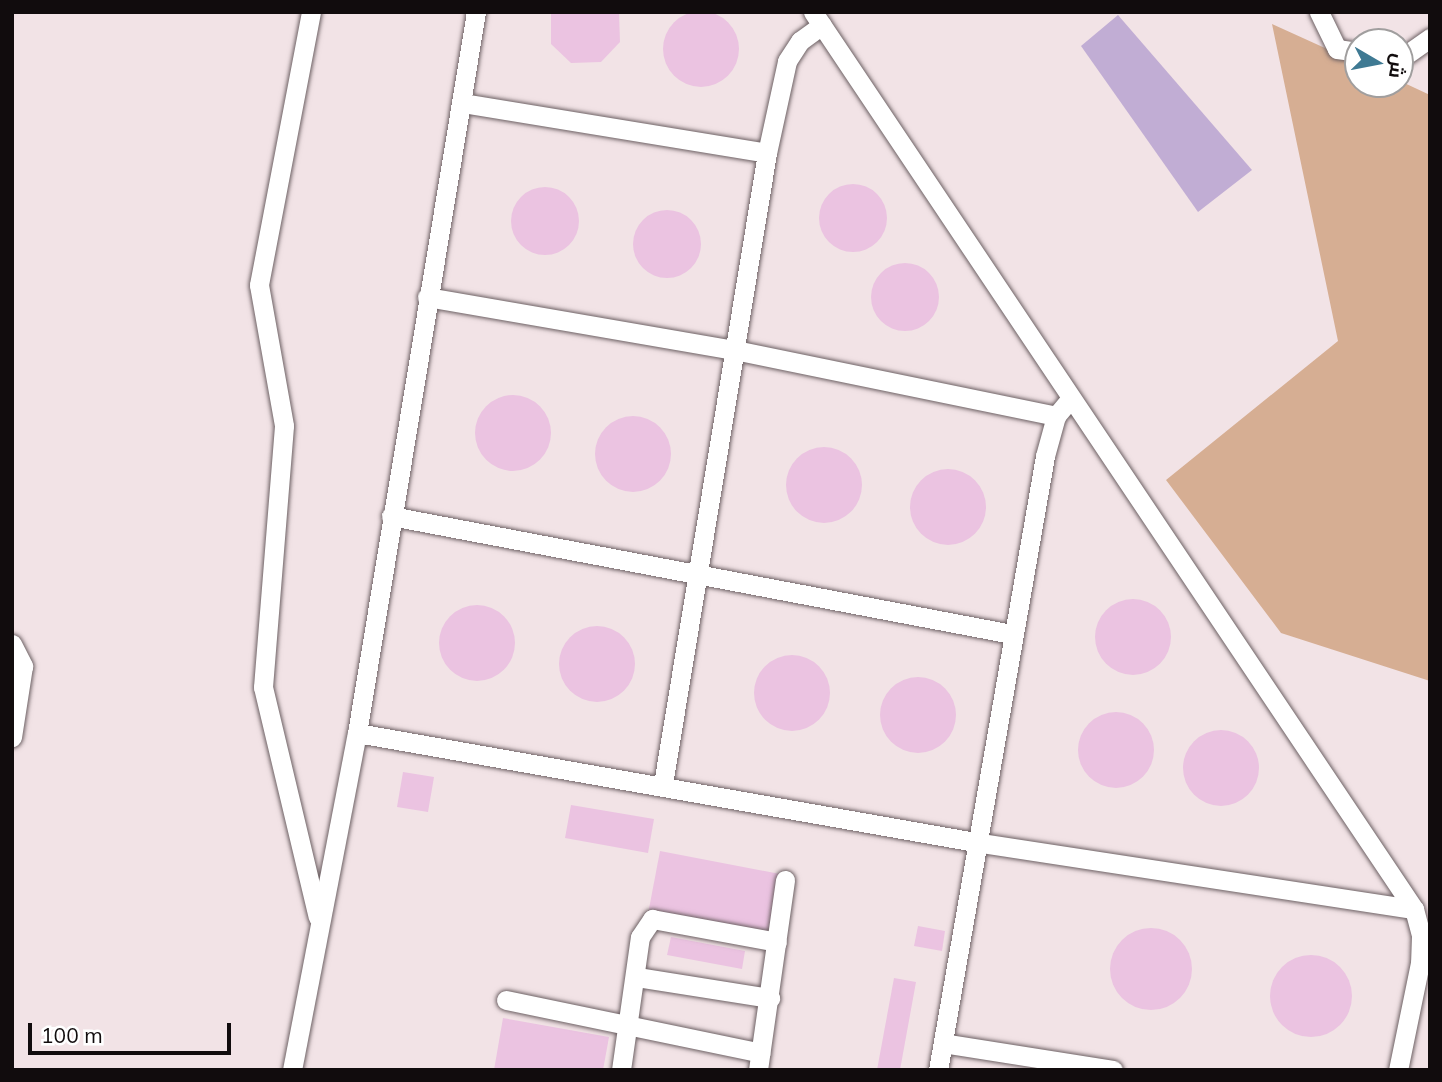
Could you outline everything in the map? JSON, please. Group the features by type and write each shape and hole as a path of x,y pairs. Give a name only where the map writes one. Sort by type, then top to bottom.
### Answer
{"street":[{"path":"310,12 260,285 284,426 263,687 320,925"},
{"path":"292,1070 357,733 476,12"},
{"path":"1319,12 1337,49 1344,50"},
{"path":"663,784 700,575 767,153 787,61 817,19 1414,909 1421,936 1420,963 1398,1070"},
{"path":"1414,49 1430,38"},
{"path":"462,103 767,153"},
{"path":"428,298 735,350 1056,416"},
{"path":"938,1070 1012,634 1056,416 1071,398"},
{"path":"391,516 1012,634"},
{"path":"12,644 23,666 12,737"},
{"path":"357,733 663,784 975,842 1414,909"},
{"path":"506,1000 760,1061 785,880"},
{"path":"621,1070 637,977 640,937 652,919 777,942"},
{"path":"637,977 770,998"},
{"path":"943,1043 1063,1066 1113,1070"}],"shaded area":[{"path":"1118,15 1252,170 1198,212 1081,46"},
{"path":"1272,24 1344,57 1344,98 1414,98 1414,88 1430,95 1430,681 1281,633 1166,480 1338,341"}],"building":[{"path":"701,11 715,14 728,22 736,35 739,49 736,63 728,76 715,84 701,87 687,84 674,76 666,63 663,49 666,35 674,22 687,14"},
{"path":"551,12 619,12 620,42 601,62 571,63 551,44"},
{"path":"853,184 866,187 877,194 884,205 887,218 884,231 877,242 866,249 853,252 840,249 829,242 822,231 819,218 822,205 829,194 840,187"},
{"path":"545,187 558,190 569,197 576,208 579,221 576,234 569,245 558,252 545,255 532,252 521,245 514,234 511,221 514,208 521,197 532,190"},
{"path":"667,210 680,213 691,220 698,231 701,244 698,257 691,268 680,275 667,278 654,275 643,268 636,257 633,244 636,231 643,220 654,213"},
{"path":"905,263 918,266 929,273 936,284 939,297 936,310 929,321 918,328 905,331 892,328 881,321 874,310 871,297 874,284 881,273 892,266"},
{"path":"513,395 527,398 540,406 548,419 551,433 548,447 540,460 527,468 513,471 499,468 486,460 478,447 475,433 478,419 486,406 499,398"},
{"path":"633,416 647,419 660,427 668,440 671,454 668,468 660,481 647,489 633,492 619,489 606,481 598,468 595,454 598,440 606,427 619,419"},
{"path":"824,447 838,450 851,458 859,471 862,485 859,499 851,512 838,520 824,523 810,520 797,512 789,499 786,485 789,471 797,458 810,450"},
{"path":"948,469 962,472 975,480 983,493 986,507 983,521 975,534 962,542 948,545 934,542 921,534 913,521 910,507 913,493 921,480 934,472"},
{"path":"1133,599 1147,602 1160,610 1168,623 1171,637 1168,651 1160,664 1147,672 1133,675 1119,672 1106,664 1098,651 1095,637 1098,623 1106,610 1119,602"},
{"path":"477,605 491,608 504,616 512,629 515,643 512,657 504,670 491,678 477,681 463,678 450,670 442,657 439,643 442,629 450,616 463,608"},
{"path":"597,626 611,629 624,637 632,650 635,664 632,678 624,691 611,699 597,702 583,699 570,691 562,678 559,664 562,650 570,637 583,629"},
{"path":"792,655 806,658 819,666 827,679 830,693 827,707 819,720 806,728 792,731 778,728 765,720 757,707 754,693 757,679 765,666 778,658"},
{"path":"918,677 932,680 945,688 953,701 956,715 953,729 945,742 932,750 918,753 904,750 891,742 883,729 880,715 883,701 891,688 904,680"},
{"path":"1116,712 1130,715 1143,723 1151,736 1154,750 1151,764 1143,777 1130,785 1116,788 1102,785 1089,777 1081,764 1078,750 1081,736 1089,723 1102,715"},
{"path":"1221,730 1235,733 1248,741 1256,754 1259,768 1256,782 1248,795 1235,803 1221,806 1207,803 1194,795 1186,782 1183,768 1186,754 1194,741 1207,733"},
{"path":"403,772 434,777 428,812 397,807"},
{"path":"571,805 654,819 648,853 565,838"},
{"path":"660,851 780,874 768,937 648,914"},
{"path":"918,926 945,931 942,951 914,946"},
{"path":"1151,928 1167,932 1180,940 1188,953 1192,969 1188,985 1180,998 1167,1006 1151,1010 1135,1006 1122,998 1114,985 1110,969 1114,953 1122,940 1135,932"},
{"path":"671,937 745,951 742,969 667,955"},
{"path":"1311,955 1327,959 1340,967 1348,980 1352,996 1348,1012 1340,1025 1327,1033 1311,1037 1295,1033 1282,1025 1274,1012 1270,996 1274,980 1282,967 1295,959"},
{"path":"894,978 916,982 900,1070 877,1070"},
{"path":"503,1018 609,1037 603,1070 494,1070"}]}
